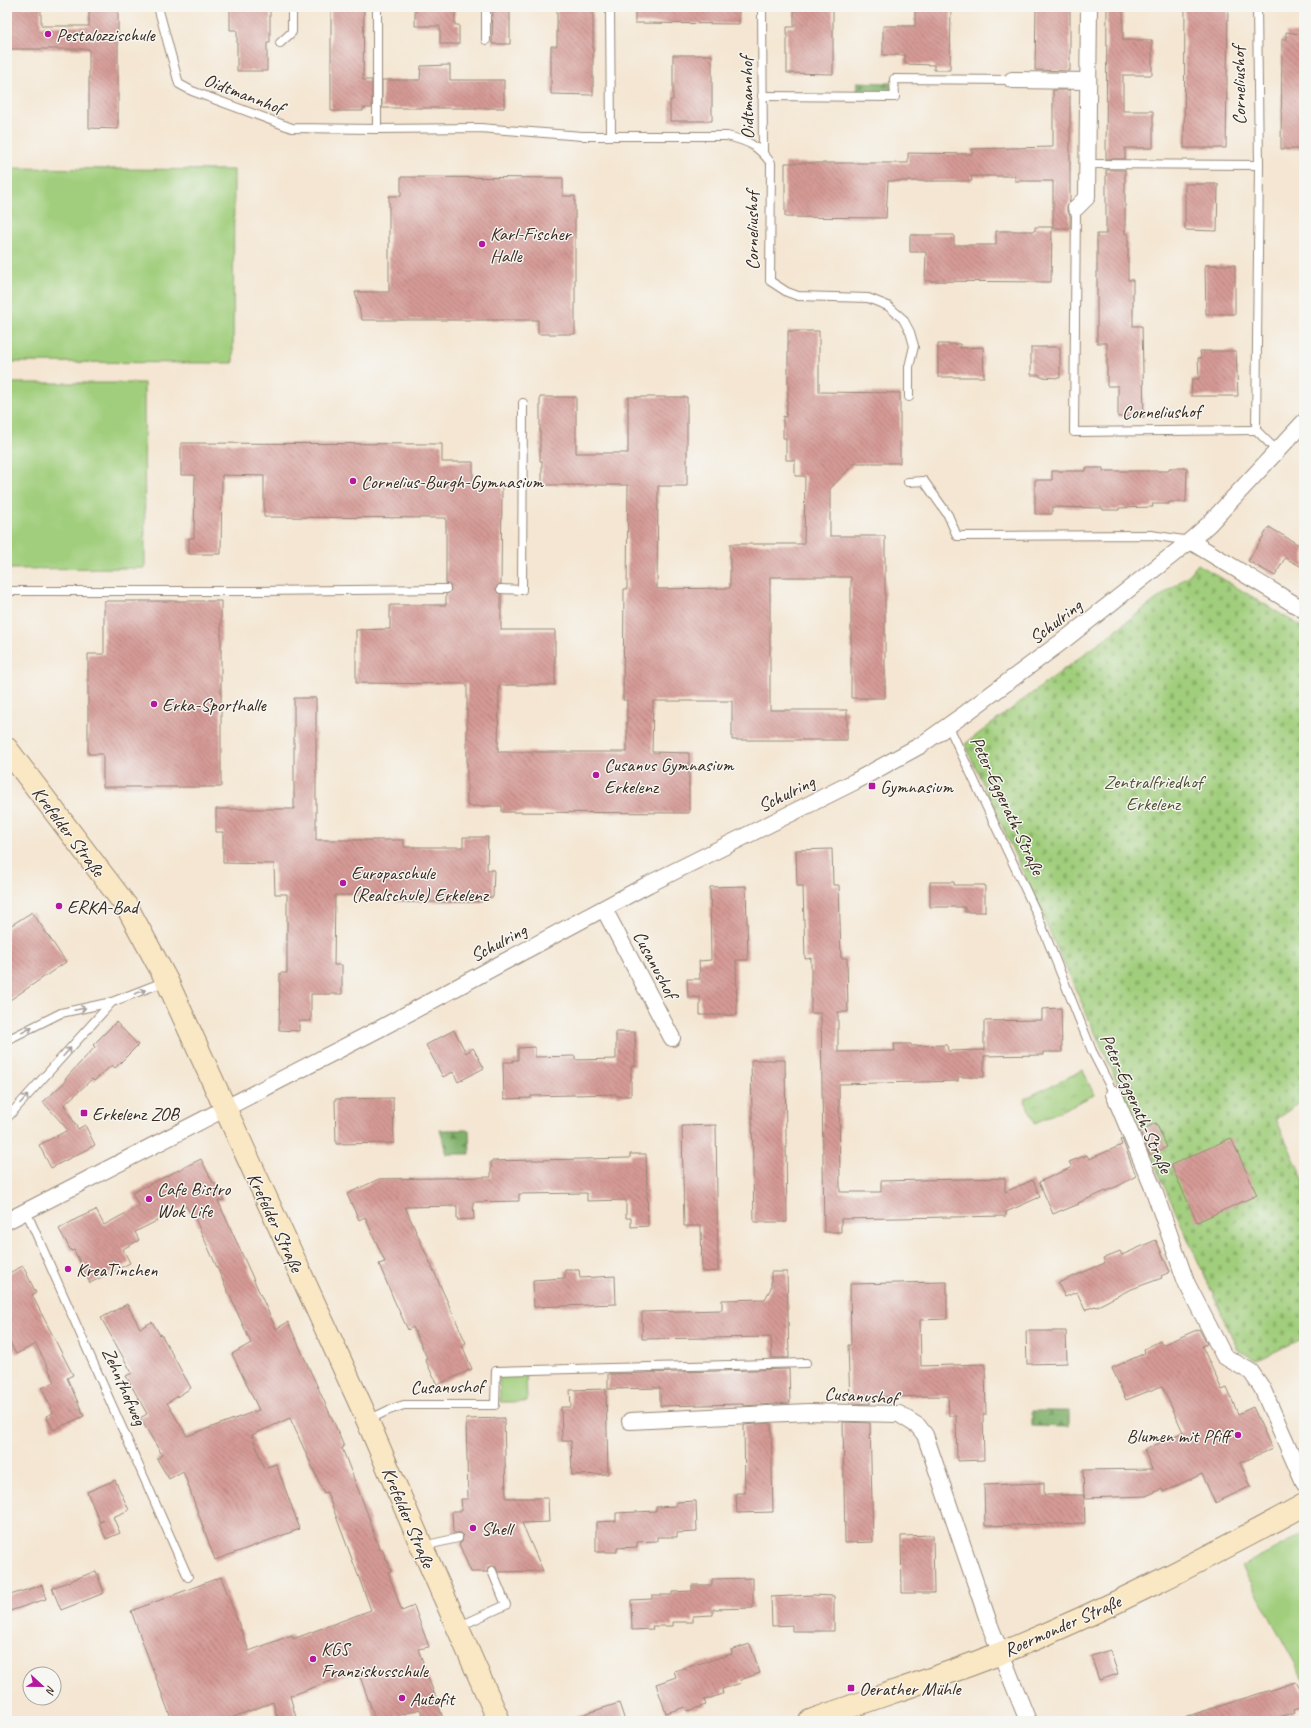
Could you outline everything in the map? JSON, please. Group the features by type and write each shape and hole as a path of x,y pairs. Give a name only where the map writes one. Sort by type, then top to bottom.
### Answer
{"main road":[{"name":"Krefelder Straße","path":"7,749 127,907 167,981 224,1109 368,1420 457,1628 499,1721"},
{"name":"Roermonder Straße","path":"810,1721 1000,1653 1117,1602 1219,1552 1304,1505"}],"street":[{"name":"Corneliushof","path":"1076,208 1087,196 1089,7"},
{"path":"1012,80 1088,81"},
{"name":"Schulring","path":"224,1109 381,1028 519,953 604,910 649,884 854,782 921,744 948,726 1068,637 1190,541 1210,524 1304,422"},
{"path":"1190,541 1304,610"},
{"name":"Cusanushof","path":"604,910 672,1038"},
{"name":"Peter-Eggerath-Straße","path":"1114,1094 1153,1188 1186,1282 1224,1356 1251,1372 1262,1388 1304,1483"},
{"path":"7,1221 224,1109"},
{"name":"Cusanushof","path":"630,1421 808,1412 899,1414 918,1426 925,1435 1000,1653 1028,1721"}],"lane":[{"name":"Oidtmannhof","path":"158,7 179,84 292,128 480,128 582,136 727,136 745,140 763,153"},
{"path":"280,43 292,32 292,7"},
{"path":"377,7 377,129"},
{"path":"486,7 486,40"},
{"path":"610,7 611,136"},
{"name":"Oidtmannhof","path":"762,7 763,153"},
{"name":"Corneliushof","path":"1076,208 1074,432 1256,430 1260,165 1257,7"},
{"path":"762,96 895,97 894,79 1012,80"},
{"name":"Corneliushof","path":"763,153 771,163 770,281 787,292 798,296 868,298 888,306 903,319 910,332 914,346 909,366 909,397"},
{"path":"1088,164 1260,165"},
{"path":"501,589 522,590 523,404"},
{"path":"1256,430 1276,451"},
{"path":"908,482 924,481 948,515 957,536 1151,535 1190,541"},
{"path":"7,591 446,589"},
{"name":"Peter-Eggerath-Straße","path":"948,726 1037,914 1092,1051 1114,1094"},
{"path":"7,1043 12,1038 61,1013 112,1002 167,981"},
{"path":"7,1118 112,1002"},
{"name":"Zehnthofweg","path":"26,1211 188,1577"},
{"name":"Cusanushof","path":"368,1420 404,1405 495,1405 496,1370 806,1363"},
{"path":"422,1547 458,1538"},
{"path":"457,1628 506,1605 492,1571"}],"green space":[{"path":"857,82 891,83 891,93 857,93"},
{"path":"7,168 234,170 233,363 7,362"},
{"path":"7,383 144,383 145,568 7,569"},
{"name":"Zentralfriedhof Erkelenz","path":"1198,564 1304,628 1304,1100 1276,1119 1304,1181 1304,1338 1257,1360 1238,1350 965,744 1190,574"},
{"path":"1083,1070 1094,1095 1035,1123 1024,1099"},
{"path":"440,1130 469,1130 470,1154 447,1154"},
{"path":"526,1373 527,1402 500,1402 499,1374"},
{"path":"1032,1411 1069,1411 1069,1427 1032,1426"},
{"path":"1304,1533 1304,1680 1242,1566"}],"building":[{"path":"7,7 41,7 41,26 89,26 89,7 118,7 118,129 89,128 89,49 7,49"},
{"path":"230,7 270,7 270,43 267,43 267,71 237,71 237,30 230,30"},
{"path":"331,7 364,7 363,80 372,80 372,108 363,108 363,111 331,111"},
{"path":"415,7 455,7 455,25 459,25 459,44 440,44 440,26 415,26"},
{"path":"493,7 510,7 510,44 492,44"},
{"path":"557,7 593,7 593,95 551,94 551,46 557,46"},
{"path":"635,7 739,7 739,24 635,23"},
{"path":"794,7 833,7 833,74 787,73 787,27 794,27"},
{"path":"951,7 950,70 934,70 934,65 905,64 905,55 883,55 883,26 915,26 915,8"},
{"path":"1036,7 1070,7 1070,71 1035,70"},
{"path":"1107,7 1123,7 1123,40 1152,40 1152,75 1123,75 1123,111 1153,111 1153,148 1125,148 1125,159 1106,159"},
{"path":"1185,7 1228,7 1226,148 1184,148"},
{"path":"1286,32 1301,34 1301,39 1304,39 1304,149 1281,149 1282,39 1286,39"},
{"path":"673,55 712,55 712,121 670,121 670,100 673,100"},
{"path":"450,65 450,80 504,80 504,108 382,108 382,80 420,80 421,66"},
{"path":"1053,90 1070,90 1070,201 1067,206 1067,211 1070,215 1070,228 1053,228 1053,181 1015,181 1015,176 971,176 972,181 888,181 886,218 785,217 785,163 908,163 908,153 972,154 972,149 1053,147"},
{"path":"1106,170 1125,170 1125,234 1128,234 1128,280 1133,280 1133,326 1142,326 1144,417 1118,417 1118,386 1107,386 1107,343 1097,343 1097,234 1106,234"},
{"name":"Karl-Fischer Halle","path":"401,177 563,178 563,196 575,196 575,334 538,334 538,320 362,320 355,292 389,292 389,196 401,196"},
{"path":"1185,184 1218,184 1217,231 1185,230"},
{"path":"1035,227 1052,227 1051,282 925,281 926,252 910,252 910,235 954,235 954,245 996,245 996,231 1035,231"},
{"path":"1205,265 1235,265 1235,314 1206,314"},
{"path":"788,331 819,331 819,392 900,393 900,463 855,463 830,489 830,536 885,536 885,698 851,698 851,577 770,577 770,710 847,710 847,740 732,740 732,701 653,701 652,752 689,753 689,813 502,812 502,806 467,806 467,684 356,683 356,630 390,629 390,605 446,605 446,594 449,593 451,589 450,586 446,584 446,518 264,517 264,476 222,475 221,554 189,554 189,538 194,538 195,475 181,475 181,443 442,444 442,462 473,462 473,486 502,486 501,584 497,586 496,589 498,593 501,594 501,630 555,630 555,685 499,685 498,752 627,752 627,700 623,700 624,589 627,589 628,485 542,485 542,461 540,461 540,397 576,397 576,453 628,453 628,397 687,397 687,486 658,486 657,589 730,588 730,544 804,544 805,476 795,476 795,460 786,460 786,438 783,438 783,416 786,417 788,395"},
{"path":"938,344 960,344 960,348 983,347 984,377 938,377"},
{"path":"1031,347 1060,347 1060,378 1031,375"},
{"path":"1200,351 1236,351 1238,396 1191,396 1192,379 1199,379 1198,358 1201,358"},
{"path":"1086,468 1103,468 1103,471 1169,471 1169,468 1187,468 1186,502 1152,504 1153,507 1119,508 1119,510 1103,510 1102,508 1052,507 1052,514 1035,514 1035,480 1052,480 1052,471 1086,471"},
{"path":"1269,527 1304,548 1304,568 1285,558 1275,576 1248,561"},
{"name":"Erka-Sporthalle","path":"104,601 221,601 221,787 103,787 103,754 88,754 88,654 104,654"},
{"path":"294,698 316,698 316,840 404,840 404,847 463,847 463,837 488,837 487,870 494,870 493,897 482,897 482,902 395,902 395,895 335,895 334,965 342,965 342,994 311,994 311,1021 299,1021 299,1031 279,1030 280,973 287,973 287,894 275,894 274,864 223,863 223,832 216,832 216,809 294,809"},
{"path":"832,849 833,885 839,885 841,958 847,958 848,1012 838,1012 838,1052 895,1051 894,1044 911,1044 911,1046 947,1045 948,1051 984,1050 984,1021 1042,1020 1042,1009 1061,1008 1062,1052 1043,1052 1043,1055 984,1056 984,1077 958,1077 958,1081 839,1084 840,1192 881,1192 881,1181 1005,1178 1005,1192 1033,1180 1040,1197 1006,1212 1006,1216 841,1219 841,1232 824,1232 821,1013 811,1013 811,958 805,959 803,886 797,886 796,850"},
{"path":"930,882 954,882 954,885 985,885 985,912 965,912 965,907 930,907"},
{"path":"746,886 748,960 736,960 737,1015 700,1015 700,997 688,997 687,979 700,979 699,961 711,960 710,887"},
{"path":"32,912 66,962 7,1002 7,928"},
{"path":"116,1022 138,1045 115,1068 112,1065 94,1081 92,1079 64,1105 78,1129 85,1125 95,1145 51,1168 39,1145 68,1130 43,1102 66,1081 65,1079 95,1047 93,1045"},
{"path":"454,1030 466,1053 473,1048 484,1068 458,1082 453,1072 443,1077 426,1045"},
{"path":"616,1032 635,1032 635,1066 631,1066 631,1096 616,1096 616,1094 531,1096 531,1098 504,1099 503,1062 513,1062 513,1060 518,1060 518,1048 535,1047 535,1057 575,1056 575,1060 616,1059"},
{"path":"751,1060 785,1060 787,1222 754,1222"},
{"path":"393,1098 394,1143 336,1144 335,1099"},
{"path":"1156,1123 1167,1147 1150,1155 1140,1131"},
{"path":"716,1125 718,1271 702,1272 701,1226 684,1226 682,1126"},
{"path":"1231,1138 1257,1195 1197,1222 1171,1165"},
{"path":"1122,1139 1136,1176 1120,1185 1078,1203 1079,1204 1053,1214 1039,1182 1072,1167 1069,1162 1087,1155 1089,1159 1122,1145 1120,1140"},
{"path":"630,1154 646,1154 648,1226 631,1227 631,1218 626,1218 626,1200 587,1201 587,1193 519,1194 519,1201 473,1202 474,1219 457,1220 457,1206 405,1207 466,1343 462,1345 472,1369 437,1385 413,1327 408,1330 394,1300 379,1264 385,1262 365,1217 359,1220 347,1194 379,1179 491,1177 491,1161 630,1158"},
{"path":"201,1159 213,1183 215,1183 224,1200 218,1201 276,1329 288,1322 335,1425 344,1447 342,1448 380,1550 382,1549 391,1571 388,1572 402,1611 414,1606 429,1647 418,1649 444,1721 425,1721 420,1709 381,1721 376,1721 358,1671 290,1696 297,1721 278,1721 273,1702 223,1721 172,1721 131,1611 221,1577 249,1651 292,1635 293,1639 371,1610 327,1492 324,1493 290,1418 252,1435 264,1468 276,1464 300,1529 215,1560 183,1471 169,1479 157,1459 162,1455 140,1418 147,1414 126,1376 132,1373 101,1318 127,1304 140,1328 152,1322 160,1335 161,1334 191,1388 167,1403 187,1436 259,1410 232,1354 251,1343 193,1214 191,1215 186,1206 135,1232 139,1240 123,1249 130,1263 90,1283 74,1250 71,1251 59,1229 96,1210 104,1225 139,1206 132,1193"},
{"path":"1156,1240 1170,1272 1161,1276 1162,1278 1129,1290 1096,1307 1095,1306 1085,1310 1077,1292 1065,1297 1058,1283 1105,1263 1103,1258 1120,1251 1122,1255"},
{"path":"23,1266 36,1293 32,1295 73,1375 67,1378 84,1416 53,1430 46,1416 53,1413 42,1388 55,1382 36,1344 16,1354 7,1336 7,1274"},
{"path":"565,1270 579,1270 580,1278 615,1276 616,1304 534,1307 533,1280 565,1278"},
{"path":"771,1272 787,1272 789,1358 772,1358 771,1337 642,1339 642,1312 722,1310 722,1300 765,1299 771,1288"},
{"path":"947,1282 947,1319 920,1320 921,1366 985,1364 986,1415 983,1415 984,1460 957,1461 956,1416 949,1416 948,1396 869,1397 870,1404 850,1403 848,1345 851,1345 850,1284"},
{"path":"1199,1329 1207,1344 1202,1346 1222,1390 1227,1388 1238,1414 1253,1407 1272,1449 1240,1463 1251,1486 1215,1503 1202,1474 1163,1492 1162,1489 1146,1496 1084,1498 1083,1470 1152,1469 1144,1450 1183,1432 1162,1386 1126,1400 1112,1368 1145,1353 1144,1349 1160,1341 1162,1345"},
{"path":"1026,1331 1066,1331 1067,1363 1027,1364"},
{"path":"789,1369 790,1403 743,1406 743,1404 660,1406 660,1388 608,1389 608,1374"},
{"path":"606,1389 608,1474 572,1475 571,1441 562,1441 561,1407 571,1407 570,1390"},
{"path":"504,1418 506,1498 548,1498 549,1522 522,1523 543,1571 498,1572 496,1567 492,1566 488,1567 487,1572 471,1572 459,1544 462,1542 463,1536 460,1533 454,1533 453,1531 452,1511 462,1511 461,1499 468,1499 466,1419"},
{"path":"843,1422 870,1423 873,1542 845,1543"},
{"path":"771,1423 773,1512 737,1513 736,1493 745,1493 744,1425"},
{"path":"115,1480 129,1510 113,1517 120,1533 106,1539 99,1523 104,1520 100,1522 87,1492"},
{"path":"1044,1483 1044,1495 1084,1495 1085,1523 985,1526 984,1485"},
{"path":"696,1501 697,1532 677,1533 677,1537 657,1537 657,1541 637,1542 637,1547 617,1548 617,1552 596,1552 596,1522 616,1521 616,1513 656,1511 656,1507 676,1506 676,1502"},
{"path":"933,1535 934,1593 902,1593 901,1536"},
{"path":"96,1571 104,1593 61,1610 52,1588"},
{"path":"753,1578 753,1608 713,1609 713,1615 693,1616 693,1622 673,1622 673,1626 652,1626 653,1629 632,1630 631,1600 652,1599 652,1595 672,1595 672,1592 692,1591 692,1585 712,1585 712,1579"},
{"path":"42,1585 46,1599 7,1612 7,1596"},
{"path":"813,1595 834,1596 834,1631 792,1631 792,1625 772,1626 771,1597"},
{"path":"750,1644 760,1673 740,1680 741,1683 722,1689 723,1694 704,1700 706,1705 687,1711 685,1707 666,1713 656,1684 676,1677 674,1671 732,1654 731,1650"},
{"path":"1110,1650 1118,1674 1099,1680 1091,1656"},
{"path":"1296,1682 1304,1696 1304,1706 1294,1709 1295,1712 1267,1721 1186,1721 1185,1717"},
{"path":"619,1703 625,1721 573,1721 572,1718"}],"place":[{"name":"Pestalozzischule","path":"48,34"},
{"name":"Karl-Fischer Halle","path":"482,244"},
{"name":"Cornelius-Burgh-Gymnasium","path":"353,481"},
{"name":"Erka-Sporthalle","path":"154,704"},
{"name":"Cusanus Gymnasium Erkelenz","path":"596,775"},
{"name":"Gymnasium","path":"872,786"},
{"name":"Europaschule (Realschule) Erkelenz","path":"343,883"},
{"name":"ERKA-Bad","path":"59,906"},
{"name":"Erkelenz ZOB","path":"84,1113"},
{"name":"Cafe Bistro Wok Life","path":"149,1199"},
{"name":"KreaTinchen","path":"68,1269"},
{"name":"Blumen mit Pfiff","path":"1238,1435"},
{"name":"Shell","path":"473,1528"},
{"name":"KGS Franziskusschule","path":"313,1659"},
{"name":"Oerather Mühle","path":"851,1688"},
{"name":"Autofit","path":"402,1698"}]}
